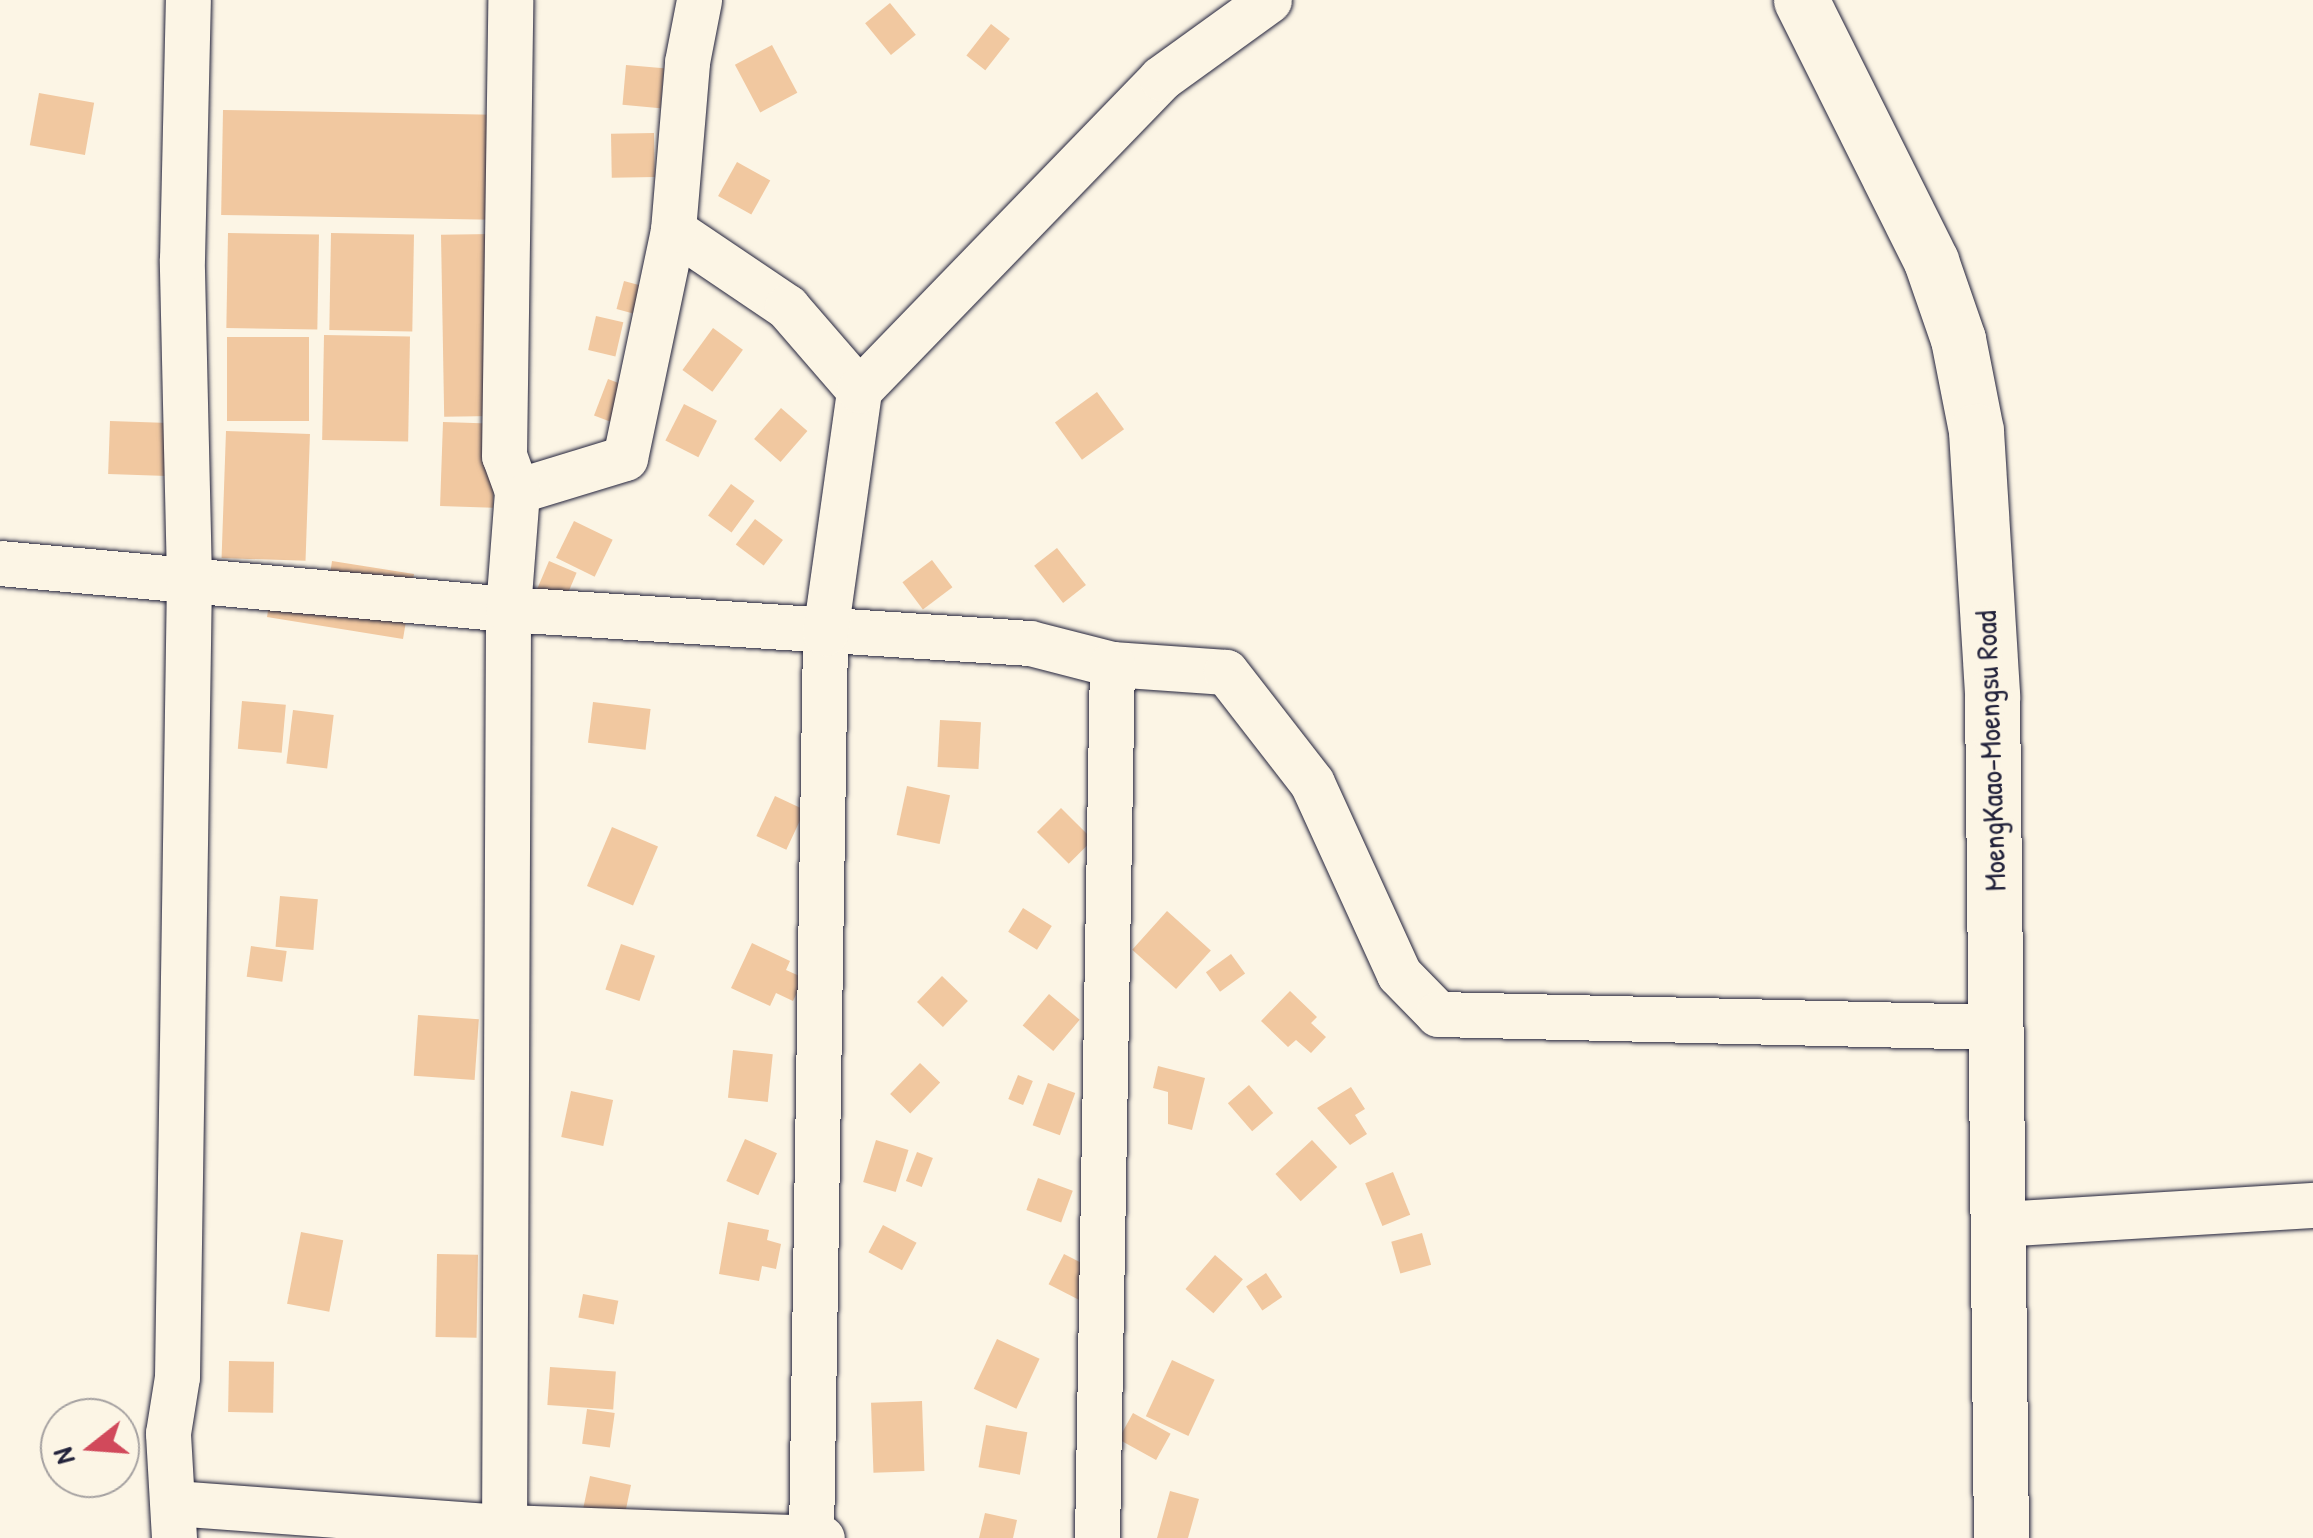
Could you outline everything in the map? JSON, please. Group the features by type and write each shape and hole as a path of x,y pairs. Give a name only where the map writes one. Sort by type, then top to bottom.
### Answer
{"main road":[{"name":"MoengKaao-Moengsu Road","path":"1801,0 1931,261 1958,339 1972,413 1992,696 2001,1538"}],"street":[{"path":"188,0 182,259 188,579 177,1377 168,1433 174,1520 822,1538"},
{"path":"504,1532 508,609 518,491 504,456 510,0"},
{"path":"518,491 625,458 673,230 686,62 699,0"},
{"path":"811,1538 825,633 859,390 1161,78 1269,0"},
{"path":"673,230 787,307 859,390"},
{"path":"0,564 508,609 825,633 1030,643 1112,664 1226,672 1312,783 1400,974 1438,1014 1997,1027"},
{"path":"1098,1538 1112,664"},
{"path":"2000,1224 2313,1205"}],"building":[{"path":"890,3 916,35 891,55 865,23"},
{"path":"991,24 1010,39 985,70 966,56"},
{"path":"772,45 797,93 760,112 735,65"},
{"path":"626,65 664,68 660,108 623,105"},
{"path":"39,93 94,103 85,155 30,145"},
{"path":"223,110 494,115 492,220 221,215"},
{"path":"654,133 655,177 612,178 611,134"},
{"path":"737,162 770,180 751,215 718,196"},
{"path":"228,233 319,235 317,330 226,328"},
{"path":"331,233 414,234 412,331 329,330"},
{"path":"491,234 494,416 444,417 441,235"},
{"path":"624,281 647,287 640,315 616,309"},
{"path":"596,316 623,322 615,356 588,350"},
{"path":"713,328 743,350 712,392 682,370"},
{"path":"324,335 410,337 408,441 322,440"},
{"path":"227,337 309,337 309,421 227,421"},
{"path":"608,379 637,390 623,427 594,415"},
{"path":"1097,392 1124,429 1082,460 1055,423"},
{"path":"684,404 717,421 698,457 665,441"},
{"path":"781,408 807,431 781,462 754,439"},
{"path":"110,421 169,423 167,476 108,474"},
{"path":"443,422 496,424 493,508 440,506"},
{"path":"226,431 310,434 306,561 222,558"},
{"path":"731,484 754,501 732,533 708,516"},
{"path":"755,519 783,540 764,566 736,545"},
{"path":"574,521 613,540 595,577 556,558"},
{"path":"1057,548 1086,585 1063,603 1034,566"},
{"path":"932,560 952,587 923,609 902,582"},
{"path":"332,561 414,574 403,639 267,617 273,580 328,588"},
{"path":"549,561 577,573 564,603 536,591"},
{"path":"242,701 286,705 282,753 238,749"},
{"path":"593,702 651,709 646,750 588,743"},
{"path":"293,710 334,715 327,769 286,764"},
{"path":"940,720 981,722 978,769 938,767"},
{"path":"907,786 950,795 940,844 897,835"},
{"path":"775,796 805,810 786,850 756,836"},
{"path":"1061,808 1093,840 1069,864 1037,832"},
{"path":"612,827 658,847 633,905 587,886"},
{"path":"280,896 318,899 313,950 276,947"},
{"path":"1023,908 1052,926 1037,950 1008,932"},
{"path":"1167,911 1211,950 1176,989 1132,950"},
{"path":"752,943 790,961 786,970 804,978 793,1001 776,993 770,1006 731,988"},
{"path":"621,944 655,956 639,1001 605,989"},
{"path":"251,946 287,951 282,982 247,977"},
{"path":"1231,954 1245,973 1220,992 1206,972"},
{"path":"942,976 968,1001 943,1027 917,1002"},
{"path":"1290,991 1317,1017 1311,1023 1326,1037 1311,1053 1296,1040 1288,1047 1261,1021"},
{"path":"1049,994 1080,1020 1053,1051 1023,1025"},
{"path":"418,1015 479,1019 475,1080 414,1076"},
{"path":"733,1050 773,1054 768,1102 728,1098"},
{"path":"920,1063 940,1082 910,1113 890,1094"},
{"path":"1158,1066 1205,1078 1192,1130 1168,1124 1168,1092 1153,1088"},
{"path":"1018,1075 1033,1081 1023,1105 1008,1099"},
{"path":"1048,1083 1075,1093 1060,1135 1033,1125"},
{"path":"1249,1085 1273,1113 1252,1131 1228,1103"},
{"path":"1351,1087 1365,1109 1355,1115 1367,1134 1350,1145 1317,1108"},
{"path":"571,1091 613,1100 603,1146 561,1137"},
{"path":"745,1139 777,1153 758,1195 726,1181"},
{"path":"876,1140 909,1150 896,1192 863,1182"},
{"path":"1312,1140 1337,1167 1301,1201 1275,1174"},
{"path":"917,1152 933,1158 922,1187 906,1181"},
{"path":"1393,1172 1410,1215 1382,1226 1365,1183"},
{"path":"1038,1178 1073,1191 1061,1223 1026,1210"},
{"path":"728,1222 769,1230 767,1240 781,1244 776,1269 762,1266 759,1281 719,1274"},
{"path":"883,1225 917,1243 902,1270 868,1252"},
{"path":"301,1232 343,1240 329,1312 287,1304"},
{"path":"1422,1233 1431,1265 1400,1274 1391,1242"},
{"path":"437,1254 478,1255 477,1338 436,1337"},
{"path":"1064,1254 1105,1275 1090,1305 1049,1284"},
{"path":"1215,1255 1243,1279 1213,1313 1185,1289"},
{"path":"1266,1273 1282,1297 1262,1310 1246,1286"},
{"path":"583,1294 618,1301 614,1324 578,1318"},
{"path":"997,1339 1040,1359 1016,1409 974,1389"},
{"path":"1172,1360 1215,1380 1188,1436 1146,1416"},
{"path":"229,1361 274,1362 273,1413 228,1412"},
{"path":"550,1367 616,1372 613,1410 547,1405"},
{"path":"922,1401 924,1471 873,1473 871,1403"},
{"path":"587,1409 615,1413 610,1448 582,1444"},
{"path":"1133,1413 1171,1434 1156,1460 1118,1439"},
{"path":"986,1425 1027,1432 1020,1475 979,1467"},
{"path":"590,1476 631,1485 620,1538 577,1538"},
{"path":"1170,1491 1199,1499 1188,1538 1157,1538"},
{"path":"985,1513 1017,1520 1013,1538 979,1538"}]}
